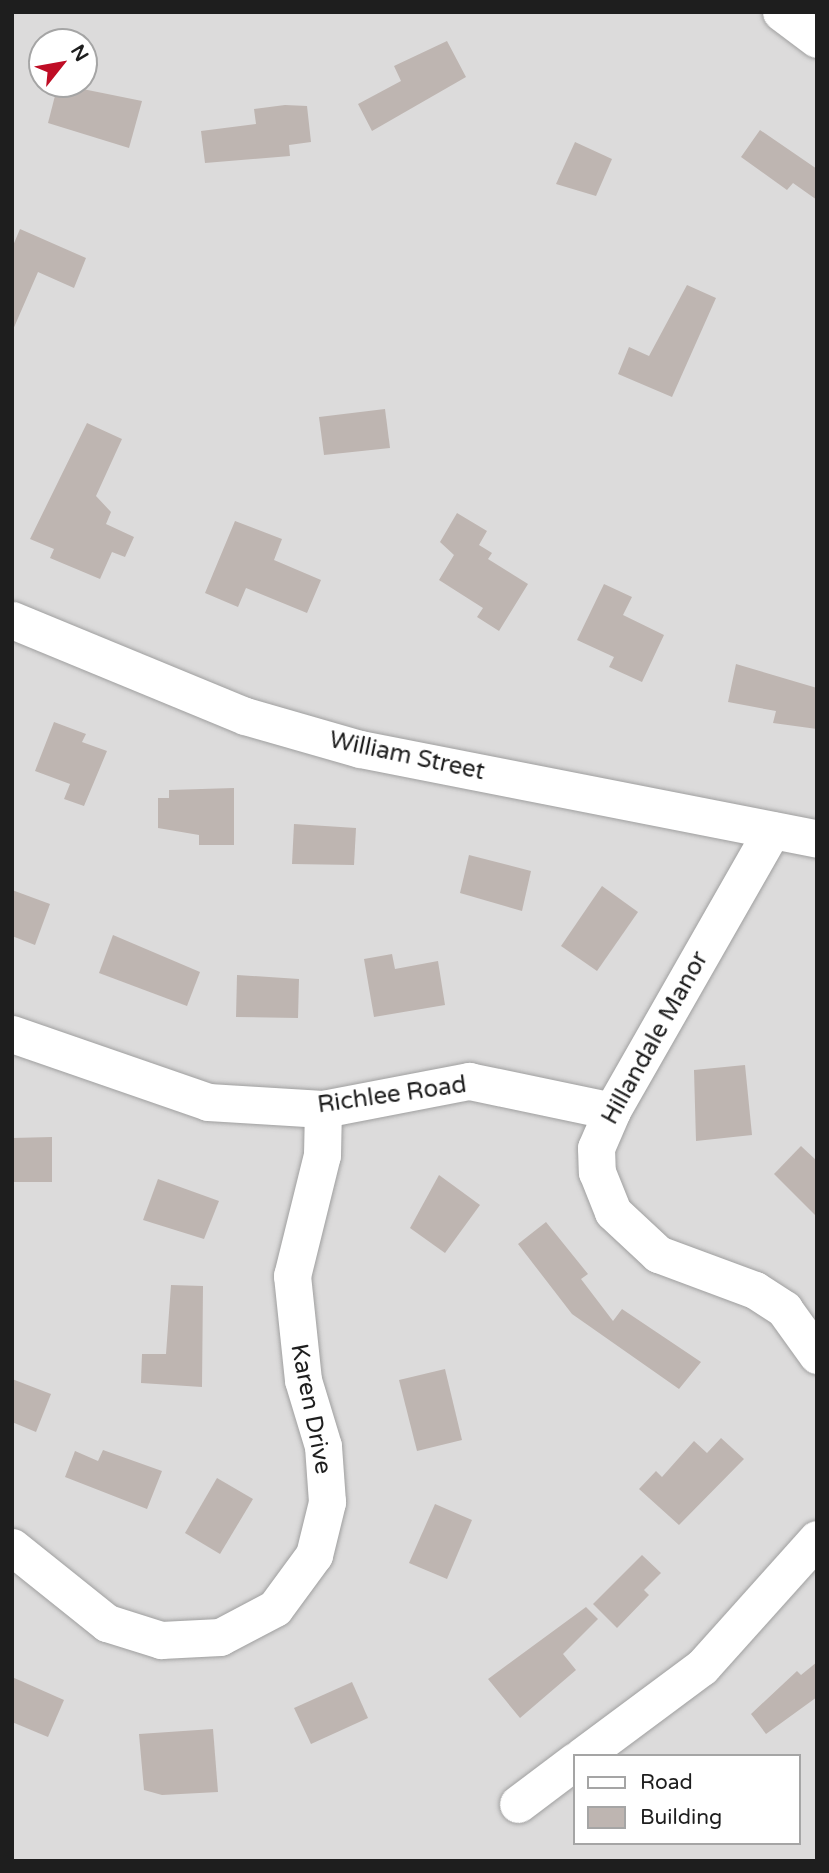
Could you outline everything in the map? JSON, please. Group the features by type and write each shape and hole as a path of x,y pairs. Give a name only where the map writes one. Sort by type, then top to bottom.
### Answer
{"street":[{"path":"781,12 817,39"},
{"name":"William Street","path":"12,620 244,716 360,749 817,839"},
{"name":"Hillandale Manor","path":"772,830 612,1111 596,1147 613,1212 658,1254 755,1290 784,1309 817,1355"},
{"name":"Richlee Road","path":"12,1034 208,1102 323,1109 469,1082 612,1111"},
{"name":"Karen Drive","path":"12,1547 107,1623 161,1640 220,1637 275,1608 314,1555 327,1491 323,1446 303,1380 292,1276 322,1155 323,1109"},
{"path":"585,1754 702,1667 817,1539"},
{"path":"518,1804 574,1762"}],"shaded area":[{"path":"12,12 817,12 817,1861 12,1859"}],"building":[{"path":"447,41 466,77 372,131 358,104 401,81 394,66"},
{"path":"98,92 142,101 129,148 48,123 54,98 98,98"},
{"path":"285,105 307,106 311,142 289,145 290,156 205,163 201,131 256,124 254,109"},
{"path":"760,130 817,169 817,200 793,183 787,190 741,157"},
{"path":"575,142 612,159 596,196 556,184"},
{"path":"20,229 86,258 74,288 38,272 12,332 12,248"},
{"path":"687,285 716,298 672,397 618,374 629,347 649,356"},
{"path":"385,409 390,448 324,455 319,417"},
{"path":"87,423 122,439 96,496 111,512 106,524 134,537 125,557 112,552 100,579 50,558 54,549 30,539"},
{"path":"457,513 487,531 479,545 492,553 488,559 528,584 499,631 477,617 483,608 439,580 454,555 440,542"},
{"path":"235,521 282,539 274,560 321,580 307,613 246,588 238,607 205,593"},
{"path":"604,584 632,597 623,615 664,635 642,682 609,667 614,657 577,640"},
{"path":"736,664 817,688 817,729 773,723 776,711 728,702"},
{"path":"54,722 86,734 82,742 107,751 84,806 64,799 70,784 35,771"},
{"path":"234,788 234,845 199,845 199,835 158,828 158,798 169,798 169,790"},
{"path":"294,824 356,828 354,865 292,864"},
{"path":"469,855 531,871 522,911 460,893"},
{"path":"602,886 638,912 597,971 561,946"},
{"path":"12,890 50,904 35,945 12,936"},
{"path":"113,935 200,972 187,1006 99,973"},
{"path":"392,954 395,969 438,961 445,1005 374,1017 364,959"},
{"path":"237,975 299,979 298,1018 236,1017"},
{"path":"745,1065 752,1135 696,1141 694,1070"},
{"path":"52,1137 52,1182 12,1182 12,1138"},
{"path":"801,1146 817,1161 817,1217 774,1174"},
{"path":"439,1175 480,1205 445,1253 410,1228"},
{"path":"158,1179 219,1201 204,1239 143,1220"},
{"path":"546,1222 588,1274 581,1279 613,1321 622,1309 701,1362 679,1389 572,1314 518,1244"},
{"path":"171,1285 203,1286 202,1387 141,1383 142,1354 166,1354"},
{"path":"445,1369 462,1440 417,1451 399,1380"},
{"path":"12,1379 51,1394 36,1432 12,1422"},
{"path":"721,1438 744,1459 679,1525 639,1489 656,1471 662,1477 694,1441 707,1453"},
{"path":"103,1450 162,1471 147,1509 65,1477 75,1451 98,1461"},
{"path":"217,1478 253,1499 220,1554 185,1533"},
{"path":"435,1504 472,1520 447,1579 409,1563"},
{"path":"642,1555 661,1573 644,1590 649,1595 617,1628 593,1604"},
{"path":"586,1607 598,1619 563,1654 576,1670 520,1718 488,1679"},
{"path":"817,1662 817,1697 766,1734 751,1714 797,1671 801,1675"},
{"path":"12,1677 64,1700 48,1737 12,1722"},
{"path":"352,1682 368,1718 311,1744 294,1708"},
{"path":"213,1729 218,1792 162,1795 144,1790 139,1734"}]}
